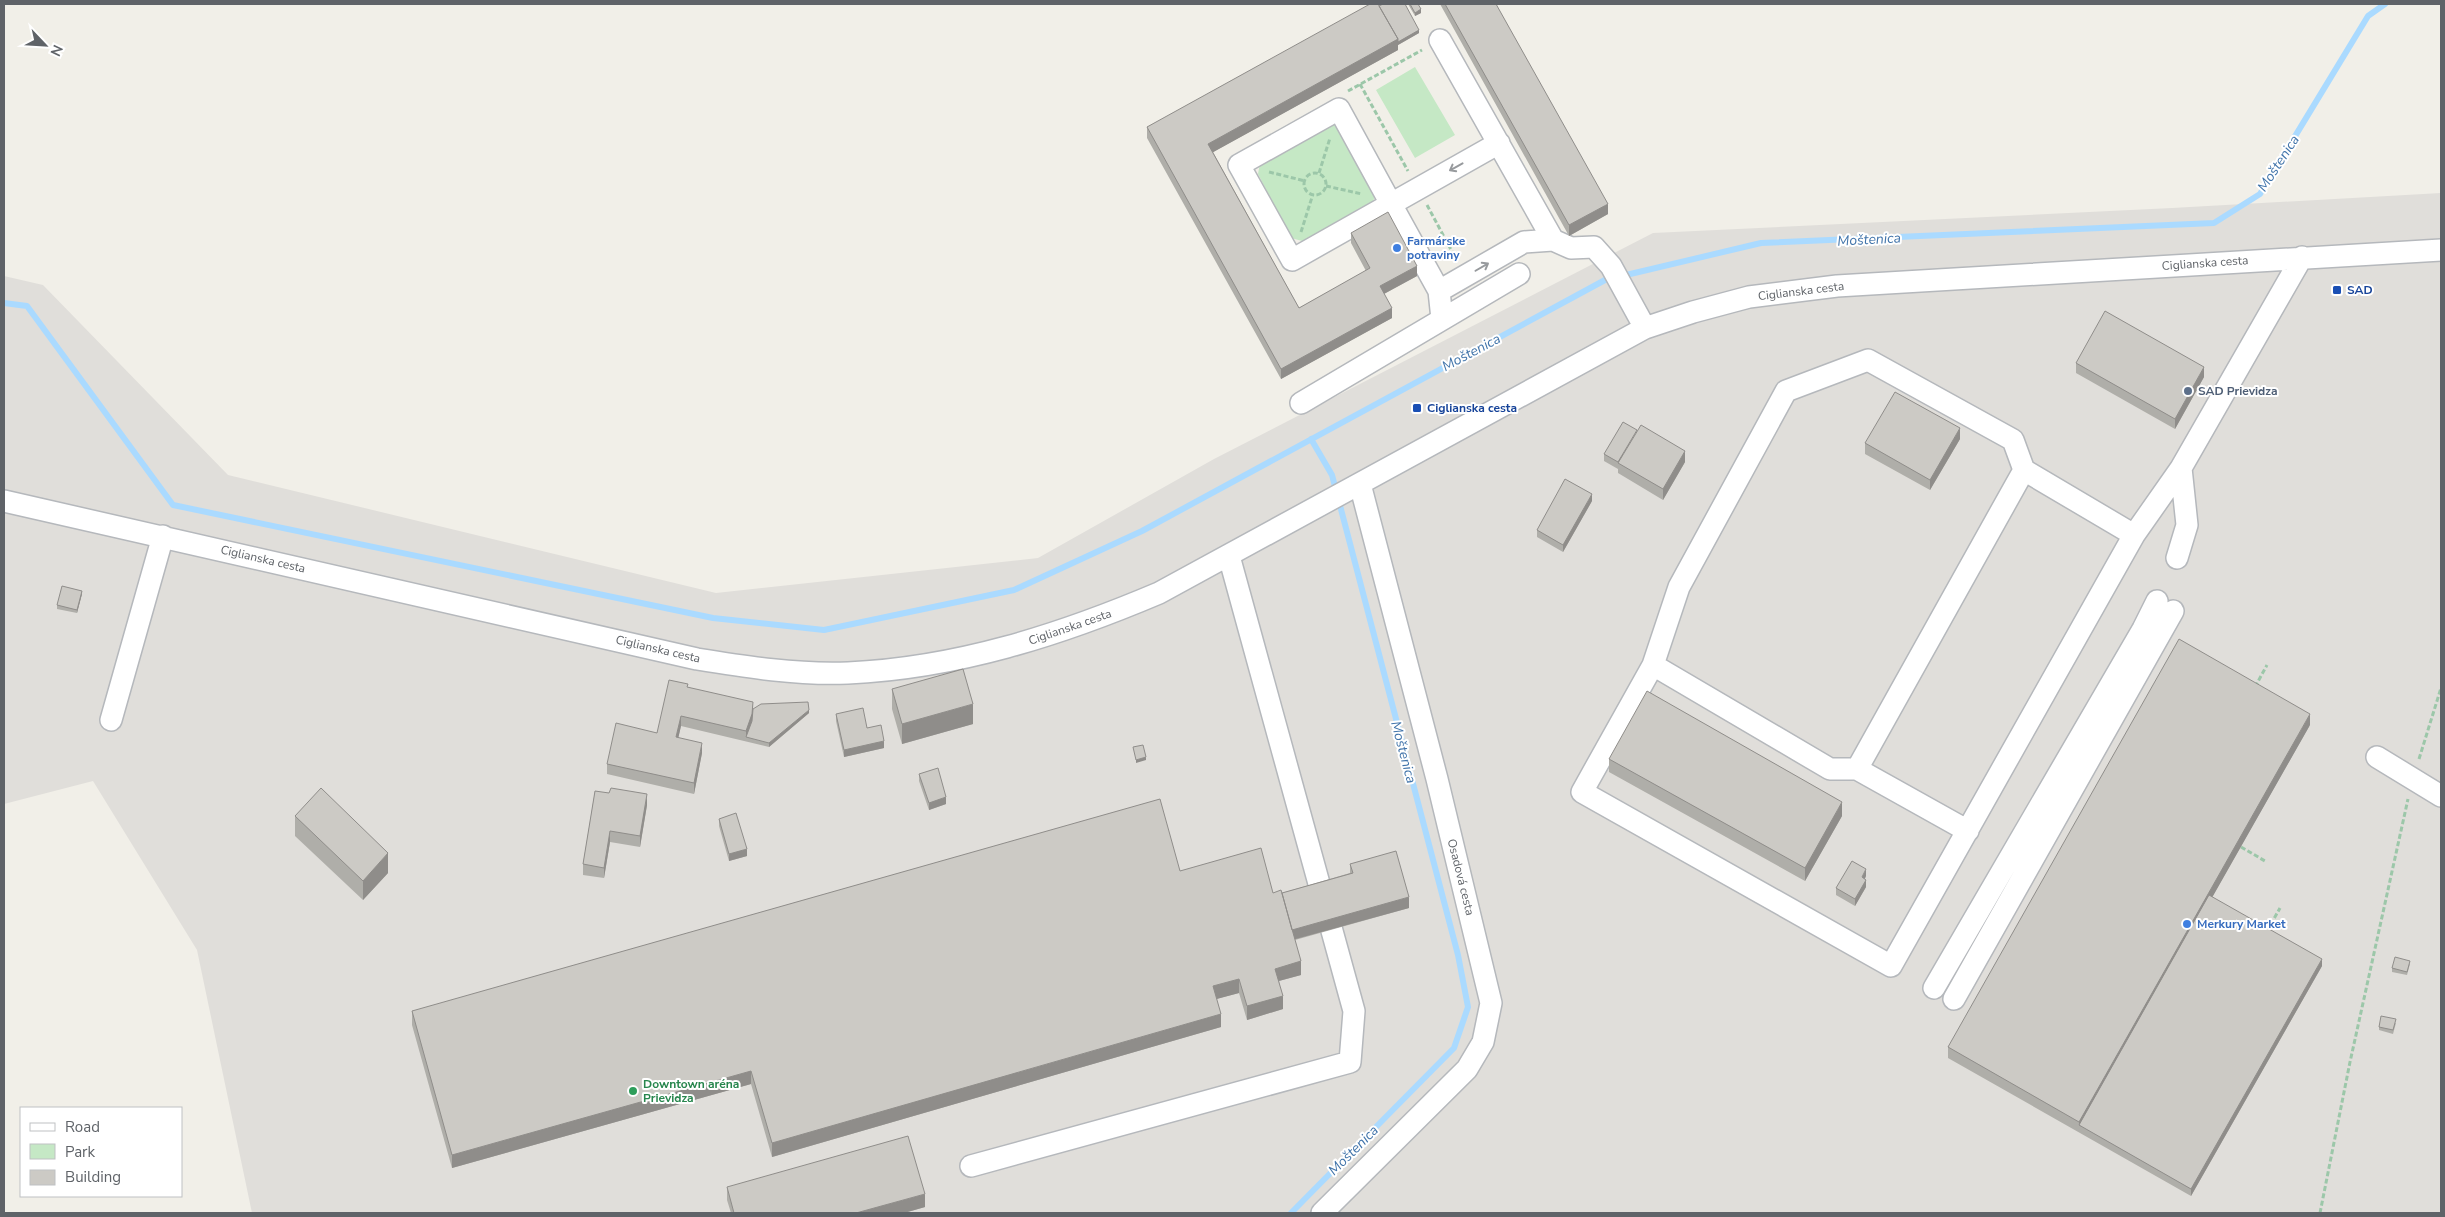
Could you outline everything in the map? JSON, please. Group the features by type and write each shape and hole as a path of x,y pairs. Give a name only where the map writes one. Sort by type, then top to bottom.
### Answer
{"street":[{"path":"1440,40 1553,240"},
{"path":"1442,319 1439,291 1392,204 1339,109 1239,165 1292,260 1392,204 1499,143"},
{"path":"1439,291 1524,242 1553,240 1571,248 1594,247 1611,266 1645,328"},
{"name":"Ciglianska cesta","path":"4,501 697,659 754,669 805,673 847,673 898,669 1016,645 1103,617 1159,593 1344,493 1471,421 1645,328 1693,312 1749,297 1837,286 2441,250"},
{"path":"2134,535 2024,470 2013,440 1868,360 1786,391 1679,587 1653,665 1582,792 1891,966 2134,535 2180,468 2302,257"},
{"path":"1300,404 1519,274"},
{"path":"2177,558 2187,525 2180,468"},
{"path":"1857,769 2024,470"},
{"name":"Osadová cesta","path":"1322,1213 1467,1069 1483,1042 1491,1003 1437,779 1344,493"},
{"path":"112,720 163,536"},
{"path":"970,1166 1350,1062 1354,1011 1229,556"},
{"path":"1934,988 2143,629 2165,606 1954,999"},
{"path":"1653,665 1830,769 1857,769 1968,831"},
{"path":"2377,757 2441,796"}],"path":[{"path":"1319,173 1339,109 1336,97 1440,40"},
{"path":"1239,165 1305,181"},
{"path":"1313,173 1319,173 1326,180 1326,186 1318,194 1313,194 1308,192 1305,181 1313,173"},
{"path":"1292,260 1313,194"},
{"path":"2252,692 2267,665"},
{"path":"2320,1213 2350,1062 2412,779 2441,688"},
{"path":"2241,846 2265,861"},
{"path":"2265,934 2280,908"}],"shaded area":[{"path":"2441,193 2441,1213 252,1213 197,950 93,781 4,804 4,276 43,285 228,475 716,593 1038,558 1214,459 1653,233"}],"green space":[{"path":"1415,67 1455,135 1415,158 1376,90"},
{"path":"1331,124 1342,128 1376,191 1372,206 1306,242 1291,238 1258,174 1260,163"}],"building":[{"path":"1370,4 1378,4 1398,39 1208,144 1299,308 1370,268 1351,233 1388,212 1417,266 1380,286 1392,308 1281,369 1147,127"},
{"path":"1383,4 1405,4 1419,30 1398,42 1379,6"},
{"path":"1410,4 1418,4 1421,9 1415,13"},
{"path":"1445,4 1496,4 1608,204 1569,225"},
{"path":"2105,311 2204,367 2175,419 2076,363"},
{"path":"1895,392 1960,428 1930,480 1865,443"},
{"path":"1623,422 1637,430 1618,462 1604,454"},
{"path":"1641,425 1685,451 1663,489 1618,463"},
{"path":"1565,479 1592,494 1563,545 1537,530"},
{"path":"62,586 82,591 77,610 57,605"},
{"path":"2179,639 2310,714 2079,1122 1948,1047"},
{"path":"963,669 973,704 902,724 892,689"},
{"path":"669,680 688,684 687,687 753,702 752,714 746,731 681,716 676,737 702,743 694,783 607,764 616,723 657,733"},
{"path":"1647,691 1842,802 1805,868 1609,759"},
{"path":"808,702 809,710 769,743 746,737 752,721 753,709 761,704"},
{"path":"863,708 867,728 881,725 884,741 844,750 836,714"},
{"path":"1143,745 1146,757 1136,760 1133,747"},
{"path":"938,768 946,797 929,803 919,774"},
{"path":"321,788 388,853 363,881 295,816"},
{"path":"611,788 647,794 640,836 610,831 604,868 583,864 595,791 609,793"},
{"path":"1160,799 1180,871 1261,848 1273,893 1281,890 1301,961 1275,969 1283,996 1247,1006 1239,979 1213,986 1221,1014 772,1143 751,1071 452,1155 412,1011"},
{"path":"736,813 747,849 729,854 719,819"},
{"path":"1396,851 1409,897 1292,930 1282,893 1353,873 1350,864"},
{"path":"1852,861 1866,869 1862,877 1866,880 1855,899 1836,888"},
{"path":"2209,895 2322,959 2191,1189 2079,1125"},
{"path":"2395,957 2410,961 2407,972 2392,968"},
{"path":"2381,1016 2396,1019 2393,1030 2379,1027"},
{"path":"908,1136 925,1194 856,1213 734,1213 727,1187"}],"waterway":[{"path":"4,303 27,306 173,505 713,618 824,630 1014,590 1142,531 1605,280 1761,243 2214,223 2260,194 2368,16 2385,4"},
{"name":"Moštenica","path":"1291,1213 1454,1048 1468,1007 1458,955 1332,475 1311,439"}],"place":[{"name":"Farmárske potraviny","path":"1397,248"},
{"name":"SAD","path":"2337,290"},
{"name":"SAD Prievidza","path":"2188,391"},
{"name":"Ciglianska cesta","path":"1417,408"},
{"name":"Merkury Market","path":"2187,924"},
{"name":"Downtown aréna Prievidza","path":"633,1091"}]}
